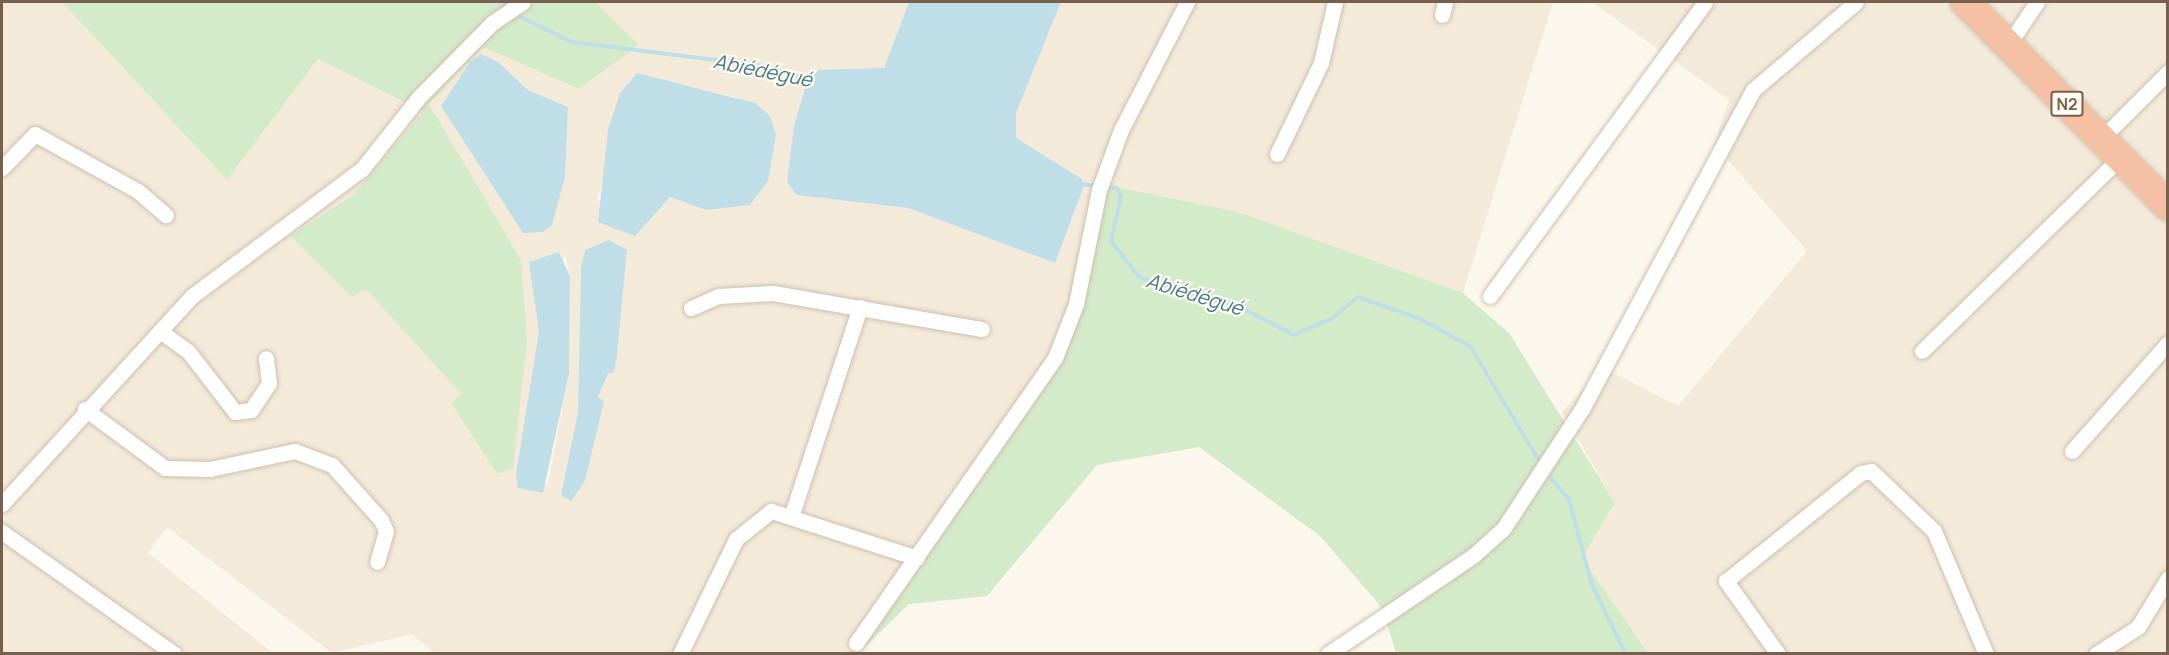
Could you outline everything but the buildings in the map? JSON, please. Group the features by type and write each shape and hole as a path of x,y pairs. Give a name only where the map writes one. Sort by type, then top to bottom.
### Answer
{"highway":[{"name":"N2","path":"1965,2 2168,206"}],"street":[{"path":"856,644 1054,358 1076,304 1099,190 1121,130 1186,2"},
{"path":"1277,154 1321,63 1335,2"},
{"path":"1490,296 1705,2"},
{"path":"1328,654 1474,555 1503,529 1583,407 1753,90 1856,2"},
{"path":"2008,45 2037,2"},
{"path":"2,504 85,409 192,296 362,169 419,97 492,23 520,3"},
{"path":"1922,351 2111,148 2168,72"},
{"path":"2,168 35,134 138,191 166,214"},
{"path":"691,308 718,296 773,293 982,329"},
{"path":"791,517 860,307"},
{"path":"160,331 188,351 235,412 251,410 269,383 266,358"},
{"path":"2073,451 2168,343"},
{"path":"85,409 165,468 210,469 262,454 295,452 332,465 381,520 386,531 377,562"},
{"path":"1778,654 1727,587 1729,575 1861,473 1871,471 1934,531 1986,654"},
{"path":"680,654 736,539 771,511 917,558"},
{"path":"2,532 174,654"},
{"path":"2096,654 2138,627 2168,578"}],"shaded area":[{"path":"2,2 62,2 227,180 318,59 423,113 353,195 290,237 366,288 462,395 452,404 497,474 521,260 429,105 483,47 579,89 638,45 595,2 909,2 884,68 810,70 794,126 787,181 796,195 908,208 1055,263 1084,186 1082,179 1015,138 1016,113 1061,2 1553,2 1463,293 1239,212 1102,184 1055,358 860,639 864,654 436,654 412,634 332,653 167,527 148,553 273,653 2,653","holes":["481,55 498,62 528,90 568,107 565,178 552,225 441,106 470,62","637,74 735,97 706,210 670,197 658,208 597,200","627,250 617,355 598,397 585,481 561,495 578,412 581,267","565,255 570,276 569,372 548,484 516,474 539,331"]},
{"path":"1592,2 2167,2 2167,653 1648,653 1582,558 1615,503 1562,412 1603,368 1678,406 1807,251 1714,144 1729,100"}],"green space":[{"path":"62,2 595,2 639,45 579,89 483,47 429,104 521,260 527,340 513,468 497,474 451,403 461,394 366,289 352,297 290,236 353,195 423,112 318,59 227,180"},
{"path":"1102,184 1239,212 1463,293 1509,333 1615,503 1582,558 1648,653 1396,653 1382,608 1320,536 1199,447 1097,465 987,596 909,604 866,646 860,639 1055,358"}],"water":[{"path":"909,2 1061,2 1016,113 1016,138 1082,179 1084,186 1055,263 908,208 796,195 787,181 794,126 810,70 884,68"},
{"path":"481,54 498,62 528,90 568,107 565,178 552,225 543,232 523,233 441,106 470,62"},
{"path":"637,73 755,103 770,116 776,135 768,181 750,205 706,210 670,197 635,236 598,222 608,130 620,93"},
{"path":"609,240 627,250 617,355 614,372 608,374 598,397 604,401 585,481 571,501 561,495 578,412 581,267 585,250"},
{"path":"559,252 570,276 569,373 543,493 518,488 516,474 539,331 529,262"}],"waterway":[{"name":"Abiédégué","path":"500,2 507,8"},
{"name":"Abiédégué","path":"512,13 572,42 762,66 812,80"},
{"name":"Abiédégué","path":"1081,184 1098,186"},
{"name":"Abiédégué","path":"1105,186 1117,188 1121,197 1111,241 1139,277 1240,307 1294,335 1331,319 1358,297 1418,318 1470,346 1541,464"},
{"name":"Abiédégué","path":"1545,471 1569,500 1592,585 1626,654"}]}
